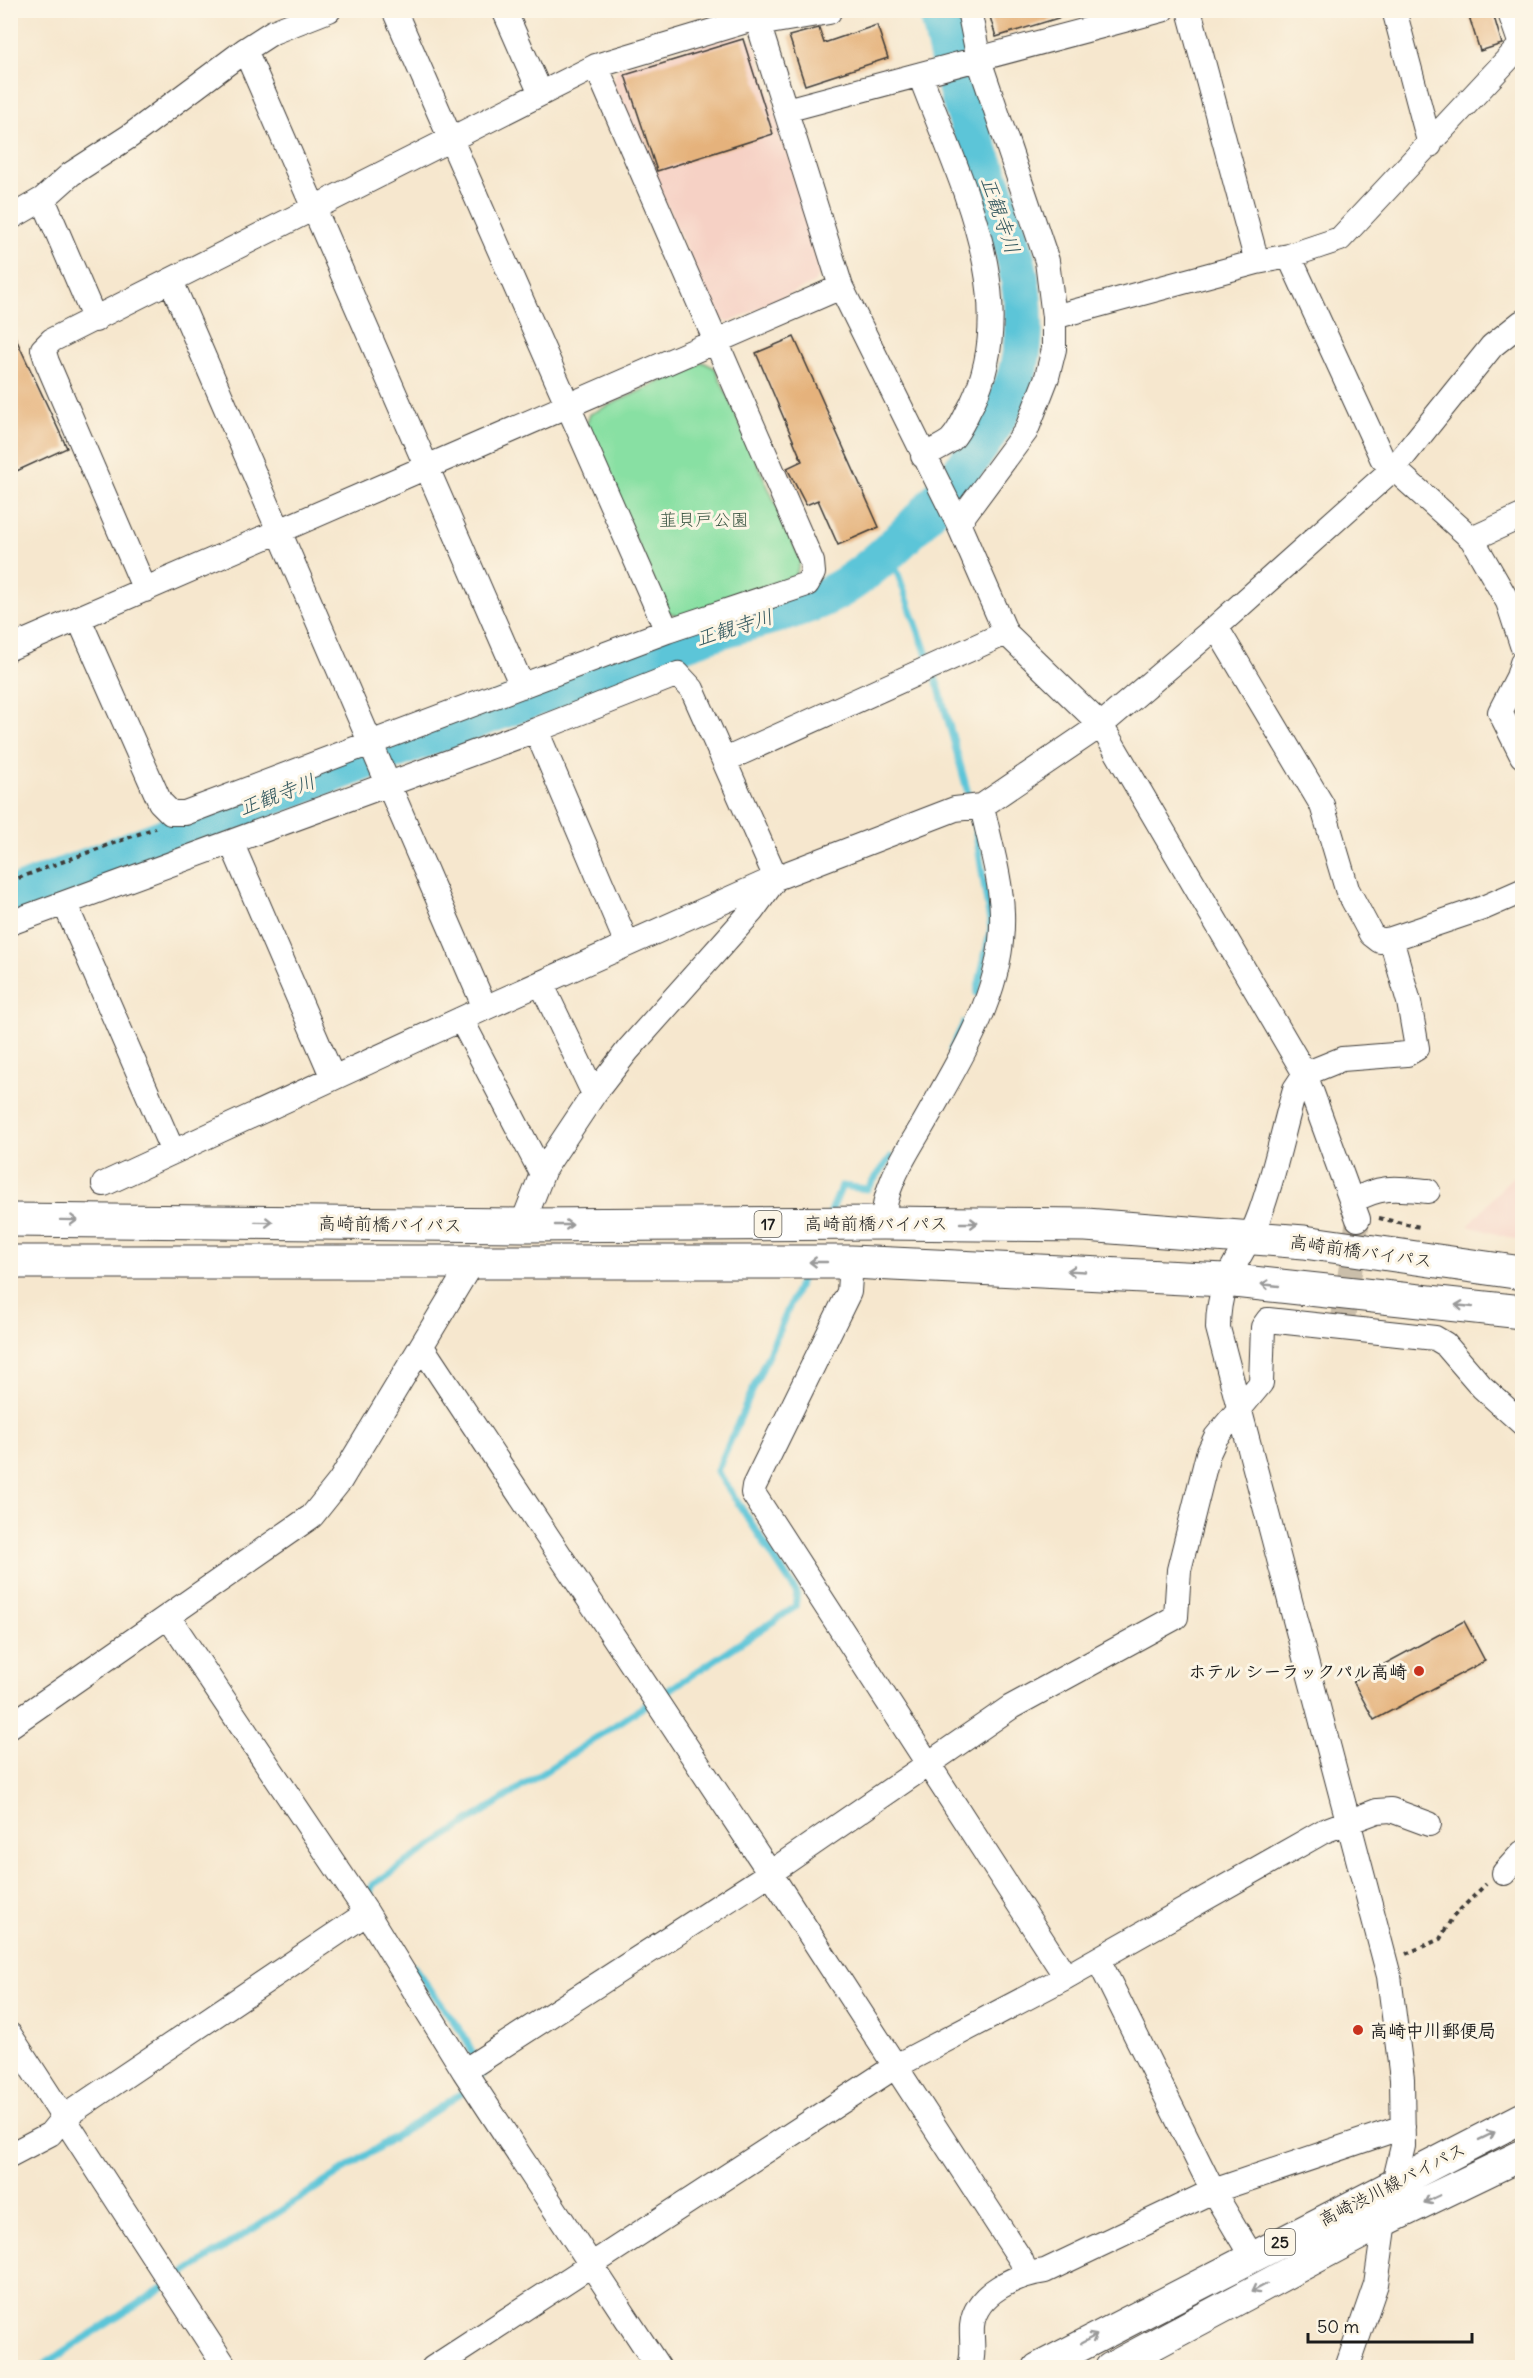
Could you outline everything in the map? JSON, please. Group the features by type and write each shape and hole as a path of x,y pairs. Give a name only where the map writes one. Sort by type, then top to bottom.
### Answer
{"highway":[{"name":"高崎前橋バイパス","path":"10,1220 522,1225 883,1223 1086,1226 1249,1236 1522,1273"},
{"name":"高崎前橋バイパス","path":"10,1263 851,1262 1225,1280 1522,1312"}],"main road":[{"name":"高崎渋川線バイパス","path":"1038,2367 1522,2118"},
{"name":"高崎渋川線バイパス","path":"1110,2367 1385,2221 1522,2155"}],"street":[{"path":"10,218 43,199 70,174 130,136 245,50 273,32 329,10"},
{"path":"394,10 667,631"},
{"path":"504,10 540,92"},
{"path":"954,516 1026,431 1047,377 1054,349 1054,317 1047,261 975,61 969,10"},
{"path":"786,110 1162,10"},
{"path":"1189,10 1257,262"},
{"path":"1394,10 1430,145"},
{"path":"1054,317 1257,262 1289,256 1340,239 1521,45 1509,10"},
{"path":"145,590 43,349 52,340 452,140 540,92 596,66 756,18 829,12"},
{"path":"756,18 841,287 954,516 1006,633 1101,725 1305,1074 1360,1212"},
{"path":"245,50 522,686"},
{"path":"79,619 160,802 171,813 185,813 372,746 667,631 807,584 813,573 812,562 596,66"},
{"path":"927,464 950,440 966,415 983,381 992,336 988,270 928,73"},
{"path":"43,199 94,320"},
{"path":"1289,256 1382,458 1472,539 1508,602 1522,645"},
{"path":"171,281 485,1008"},
{"path":"10,648 841,287"},
{"path":"104,1184 485,1008 776,878 957,809 982,806 1101,725 1216,627 1394,468 1492,346 1522,321"},
{"path":"1472,539 1522,516"},
{"path":"1216,627 1322,805 1347,889 1371,934 1380,941 1391,939 1483,908 1522,891"},
{"path":"725,760 1006,633"},
{"path":"1521,672 1500,712 1522,756"},
{"path":"10,923 231,842 388,779 536,730 678,674 692,689 776,878"},
{"path":"536,730 627,945"},
{"path":"883,1223 888,1189 964,1052 986,1005 997,966 1002,912 982,806"},
{"path":"231,842 333,1078"},
{"path":"522,1225 542,1174 594,1094 628,1050 752,911 776,878"},
{"path":"65,904 173,1152"},
{"path":"1347,2367 1376,2284 1385,2221 1403,2145 1402,2079 1389,1976 1238,1411 1218,1328 1220,1295 1225,1280 1260,1215 1295,1089 1305,1074 1342,1059 1407,1054 1417,1048 1409,1002 1391,939"},
{"path":"541,983 594,1094"},
{"path":"461,1019 542,1174"},
{"path":"1360,1212 1371,1190 1388,1187 1428,1191"},
{"path":"10,1726 169,1618 312,1516 340,1482 472,1262"},
{"path":"851,1262 849,1292 754,1486 753,1493 1066,1977"},
{"path":"464,2071 770,1873 1023,1700 1176,1617 1179,1570 1208,1454 1216,1437 1261,1383 1263,1327 1268,1320 1342,1324 1435,1338 1445,1344 1482,1388 1522,1423"},
{"path":"422,1347 897,2066 1021,2260 1026,2274"},
{"path":"169,1618 367,1913 464,2071 659,2367"},
{"path":"433,2367 897,2066 1066,1977 1324,1831 1377,1811 1390,1810 1430,1824"},
{"path":"1504,1873 1522,1853"},
{"path":"10,2155 50,2134 64,2117 367,1913"},
{"path":"1098,1959 1214,2191 1251,2257"},
{"path":"10,2035 226,2367"},
{"path":"969,2367 975,2311 993,2293 1026,2274 1045,2271 1214,2191 1403,2127"}],"path":[{"path":"10,881 160,826 171,813"},
{"path":"1360,1212 1419,1227"},
{"path":"1402,1955 1440,1939 1472,1896 1504,1873"}],"shaded area":[{"path":"738,34 753,41 824,268 814,283 728,323 716,317 613,83 617,69"},
{"path":"1522,1168 1522,1241 1468,1226 1506,1183"}],"green space":[{"name":"韮貝戸公園","path":"703,362 715,368 801,561 795,576 681,617 667,612 586,426 590,414"}],"building":[{"path":"988,10 1067,10 1068,15 996,37"},
{"path":"1467,10 1492,10 1502,44 1480,51"},
{"path":"877,25 888,58 805,85 789,36 819,28 824,43"},
{"path":"743,39 773,134 657,171 625,75"},
{"path":"10,326 67,448 10,474"},
{"path":"794,337 879,527 838,545 818,500 806,505 787,468 802,461 756,353"},
{"name":"ホテル シーラックパル高崎","path":"1464,1621 1485,1661 1374,1720 1353,1681"}],"waterway":[{"name":"正観寺川","path":"10,897 668,647 810,603 840,589 891,549 945,492 991,428 1008,398 1018,370 1023,336 1023,302 1009,233 961,101 938,10"},
{"path":"890,552 939,688 971,804"},
{"path":"974,821 991,928 977,993"},
{"path":"951,1050 964,1023"},
{"path":"830,1214 842,1186 867,1189 891,1157"},
{"path":"371,1903 369,1899 372,1885 795,1607 797,1593 717,1471 805,1271"},
{"path":"39,2368 465,2091 483,2073 463,2034 414,1967"}],"tunnel":[{"path":"1343,1319 1358,1219"}],"place":[{"name":"ホテル シーラックパル高崎","path":"1419,1671"},
{"name":"高崎中川郵便局","path":"1358,2030"}]}
